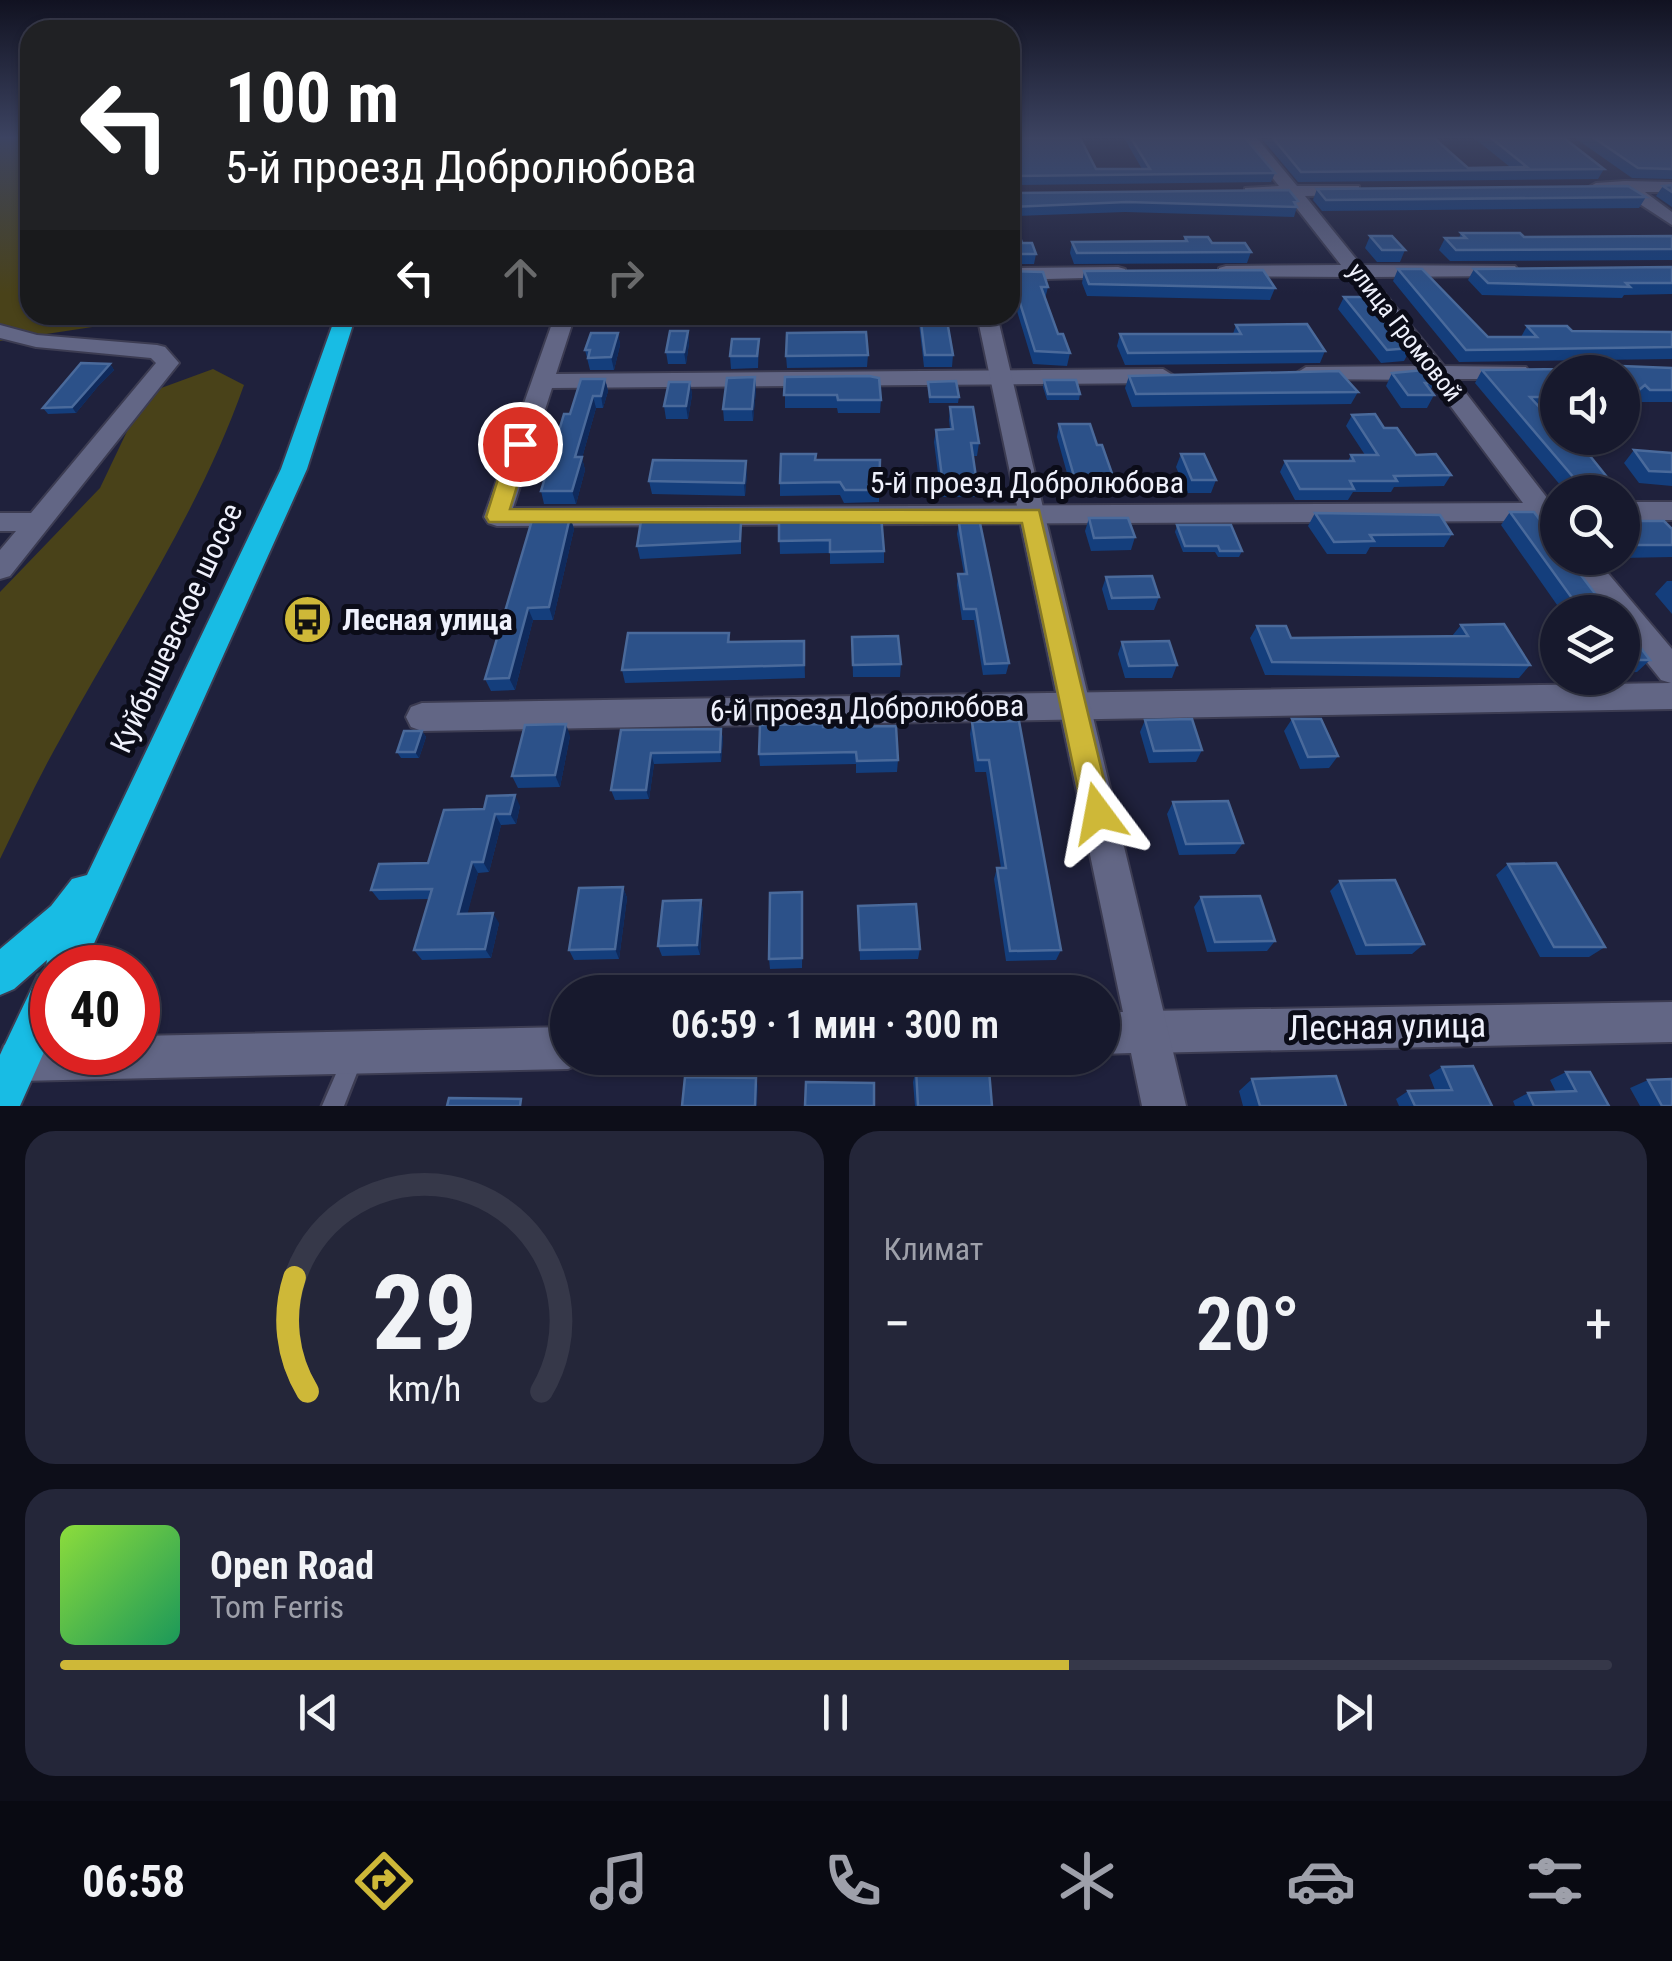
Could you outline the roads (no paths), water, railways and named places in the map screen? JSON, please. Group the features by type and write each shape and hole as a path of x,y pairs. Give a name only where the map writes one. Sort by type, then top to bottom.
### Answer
{"highway":[{"name":"Куйбышевское шоссе","path":"73,945 294,469 343,325"},
{"path":"0,975 64,918 116,851"},
{"path":"0,1102 10,1060 30,1026"}],"street":[{"path":"1237,192 1372,190"},
{"path":"1630,190 1672,220"},
{"name":"улица Громовой","path":"1294,191 1540,501"},
{"path":"1203,272 1534,270"},
{"path":"1020,274 1145,273"},
{"path":"562,325 544,381 1180,376"},
{"path":"989,325 1164,1106"},
{"path":"0,332 36,341 157,352 168,363 0,569"},
{"path":"1279,374 1536,372"},
{"name":"5-й проезд Добролюбова","path":"544,381 496,517 1540,517"},
{"path":"1640,511 1672,510"},
{"path":"0,522 38,522"},
{"path":"1594,575 1672,671"},
{"name":"6-й проезд Добролюбова","path":"422,717 1672,696"},
{"name":"Лесная улица","path":"1120,1033 1672,1022"},
{"path":"10,1060 550,1049"}],"lane":[{"path":"333,1106 354,1054"}],"place":[{"name":"Лесная улица","path":"307,619"}]}
